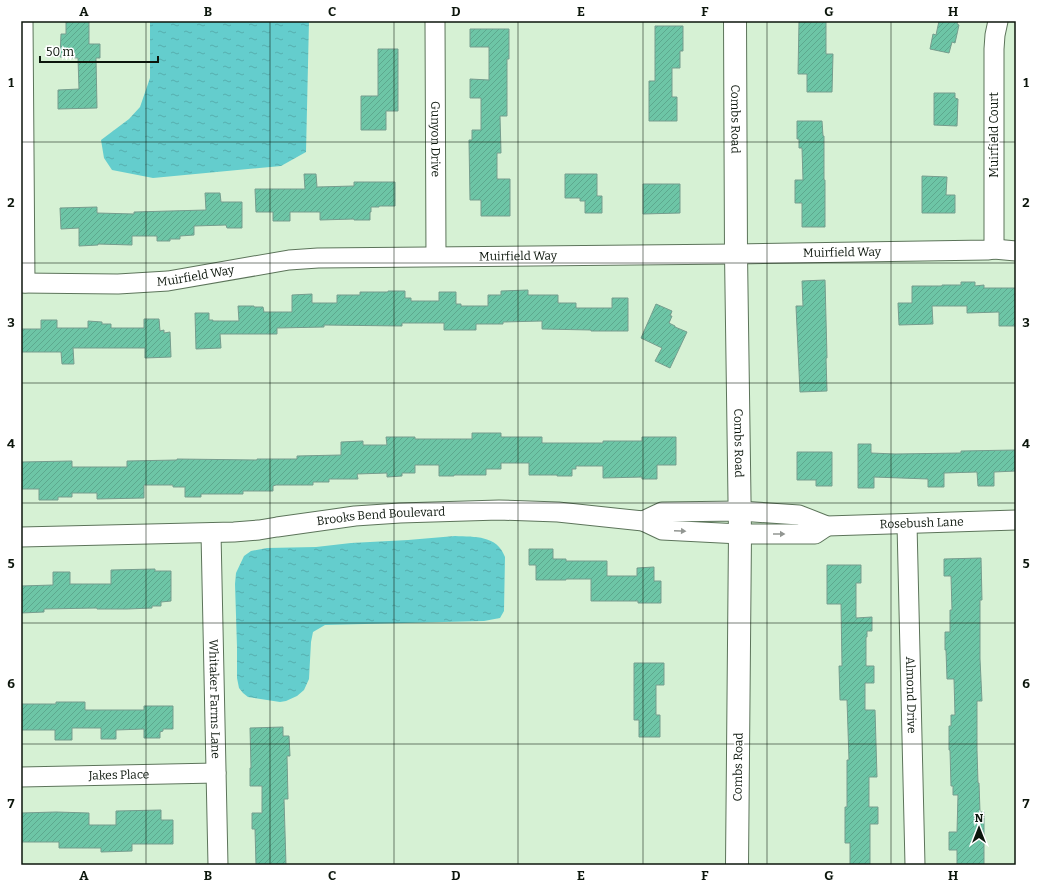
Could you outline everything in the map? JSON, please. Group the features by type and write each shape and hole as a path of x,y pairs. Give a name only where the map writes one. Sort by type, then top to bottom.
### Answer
{"street":[{"path":"23,21 23,283"},
{"name":"Gunyon Drive","path":"435,21 436,256"},
{"name":"Combs Road","path":"735,21 736,254 740,511 737,865"},
{"name":"Muirfield Court","path":"994,249 994,49 998,21"},
{"name":"Muirfield Way","path":"23,283 118,284 168,281 289,260 318,258 736,254 994,249 1016,251"},
{"name":"Brooks Bend Boulevard","path":"21,537 211,533 259,530 355,516 499,510 558,512 643,521 662,530 740,534"},
{"name":"Rosebush Lane","path":"643,521 662,512 740,511 799,515 827,526 1016,520"},
{"name":"Almond Drive","path":"907,524 915,865"},
{"name":"Rosebush Lane","path":"740,534 815,534 827,526"},
{"name":"Whitaker Farms Lane","path":"211,533 218,865"},
{"name":"Jakes Place","path":"21,777 216,773"}],"water":[{"path":"150,21 309,21 306,152 281,166 153,178 112,170 104,158 101,140 129,119 140,107 150,78"},
{"path":"455,536 478,537 491,541 497,545 505,557 504,611 500,618 484,621 325,625 313,632 309,679 304,690 297,696 280,702 248,697 239,688 237,678 235,584 236,573 244,556 251,551 267,548 316,547 351,543"}],"building":[{"path":"66,21 89,21 89,44 100,44 100,58 96,58 97,108 58,109 58,90 79,89 78,58 60,57 61,34 66,34"},
{"path":"799,21 826,21 826,54 833,54 832,92 807,92 807,74 798,74"},
{"path":"939,21 958,21 957,24 959,25 955,43 952,42 949,53 930,49 933,34 936,35"},
{"path":"655,26 683,26 683,51 680,51 680,68 672,68 672,97 677,97 677,121 649,121 649,81 655,81"},
{"path":"470,29 509,29 509,59 507,59 507,116 500,116 501,153 497,153 497,179 510,179 510,216 481,216 481,200 470,200 469,140 472,140 472,130 481,130 481,98 470,98 470,79 489,80 489,47 470,47"},
{"path":"378,49 398,49 398,111 386,111 386,130 361,130 361,96 378,96"},
{"path":"934,93 955,93 955,98 958,99 957,126 934,125"},
{"path":"797,121 822,121 824,136 825,227 802,227 802,203 795,203 795,180 803,180 802,148 799,148 799,139 797,139"},
{"path":"304,174 316,174 317,187 354,186 354,182 395,182 395,206 371,207 370,220 320,220 320,212 290,212 290,221 273,221 273,212 256,212 255,189 305,189"},
{"path":"565,174 597,174 597,196 602,196 602,213 585,213 585,201 580,201 580,198 565,198"},
{"path":"922,176 947,177 946,195 955,195 955,213 922,213"},
{"path":"643,184 680,184 680,213 643,214"},
{"path":"205,193 220,193 221,202 242,202 242,228 227,228 226,225 194,226 194,235 180,236 180,239 170,239 170,241 157,241 157,236 132,236 132,245 98,244 79,246 79,228 61,229 60,208 97,207 97,213 134,214 134,212 206,210"},
{"path":"825,280 827,391 800,392 796,306 803,306 802,281"},
{"path":"961,282 975,282 975,286 984,285 984,288 1016,288 1016,326 999,326 999,312 967,313 967,306 932,306 933,324 899,325 898,303 912,303 912,286 961,285"},
{"path":"528,290 528,295 558,295 558,303 576,303 576,308 612,308 612,298 628,298 628,331 542,329 542,321 503,322 503,324 476,324 476,330 444,330 444,323 402,323 402,326 324,325 324,327 277,328 277,334 220,334 221,348 196,349 195,313 209,313 209,320 213,321 239,321 238,306 263,307 264,312 292,312 292,295 312,294 312,303 337,303 337,295 360,295 360,292 405,291 405,298 411,298 411,301 439,301 439,292 456,292 456,304 461,304 461,306 488,306 488,295 501,295 501,291"},
{"path":"656,304 672,311 670,316 672,316 669,323 687,332 670,368 655,361 662,348 641,338"},
{"path":"144,319 159,319 160,331 164,330 164,333 170,332 171,357 145,358 145,348 73,348 74,364 62,364 61,352 21,352 21,329 41,329 41,320 57,320 57,328 88,328 88,321 111,324 111,328 144,328"},
{"path":"472,433 501,433 501,437 542,437 542,443 603,443 603,441 642,441 642,437 676,437 676,465 657,465 657,479 642,479 642,477 603,478 603,466 576,466 576,469 572,469 572,476 557,476 529,475 529,463 501,463 501,469 486,469 486,475 439,476 439,465 415,465 415,473 402,473 402,476 387,477 387,473 357,474 358,479 329,479 329,482 313,482 313,485 276,485 273,486 273,491 243,491 243,494 201,494 201,497 185,497 185,487 173,487 173,485 144,485 144,498 97,499 97,493 72,493 72,497 58,497 58,500 39,500 39,489 21,489 21,462 72,461 72,467 127,467 127,461 177,459 297,459 297,456 341,455 341,442 363,441 363,445 387,445 386,437 415,437 415,439 472,439"},
{"path":"858,444 871,444 871,453 895,454 1016,450 1016,471 994,472 994,486 978,486 977,472 944,473 944,487 928,487 928,479 874,477 874,488 858,488"},
{"path":"797,452 832,452 832,486 816,486 816,480 797,480"},
{"path":"529,549 553,549 553,559 566,559 566,561 607,561 607,576 637,576 637,568 654,567 654,581 661,581 661,603 638,603 638,601 591,601 591,579 536,580 536,565 529,565"},
{"path":"981,558 982,600 980,600 980,659 982,701 977,701 977,750 980,812 984,812 984,865 957,865 957,850 949,850 949,832 957,832 958,795 953,795 953,786 951,786 949,726 951,726 951,715 955,715 954,679 947,679 945,632 950,632 950,610 952,610 951,576 944,576 944,559"},
{"path":"827,565 861,565 861,583 856,583 856,618 872,617 872,631 867,631 866,637 866,666 874,666 874,683 865,683 865,710 875,710 877,777 869,777 869,807 878,807 878,824 870,824 870,865 850,865 850,843 845,843 847,760 849,760 847,700 840,700 839,666 842,666 841,604 827,604"},
{"path":"155,569 155,571 171,571 171,601 161,602 161,606 152,606 152,608 127,609 44,609 44,612 21,613 21,586 53,585 53,572 70,572 70,584 111,584 111,570"},
{"path":"634,663 664,663 664,685 656,685 656,715 660,715 660,737 639,737 639,720 634,720"},
{"path":"56,702 85,702 85,710 144,710 144,706 173,706 173,729 163,729 163,731 160,732 160,738 144,738 144,729 116,730 116,739 101,739 101,728 72,728 72,740 55,740 55,730 21,730 21,704 56,704"},
{"path":"283,727 283,736 289,736 290,756 287,756 288,799 284,799 286,865 256,865 255,829 252,829 252,813 262,813 262,786 250,786 250,728"},
{"path":"161,810 161,820 173,820 173,844 132,844 132,851 101,852 101,848 59,848 59,842 21,842 21,813 89,813 89,825 116,825 116,811"}]}
